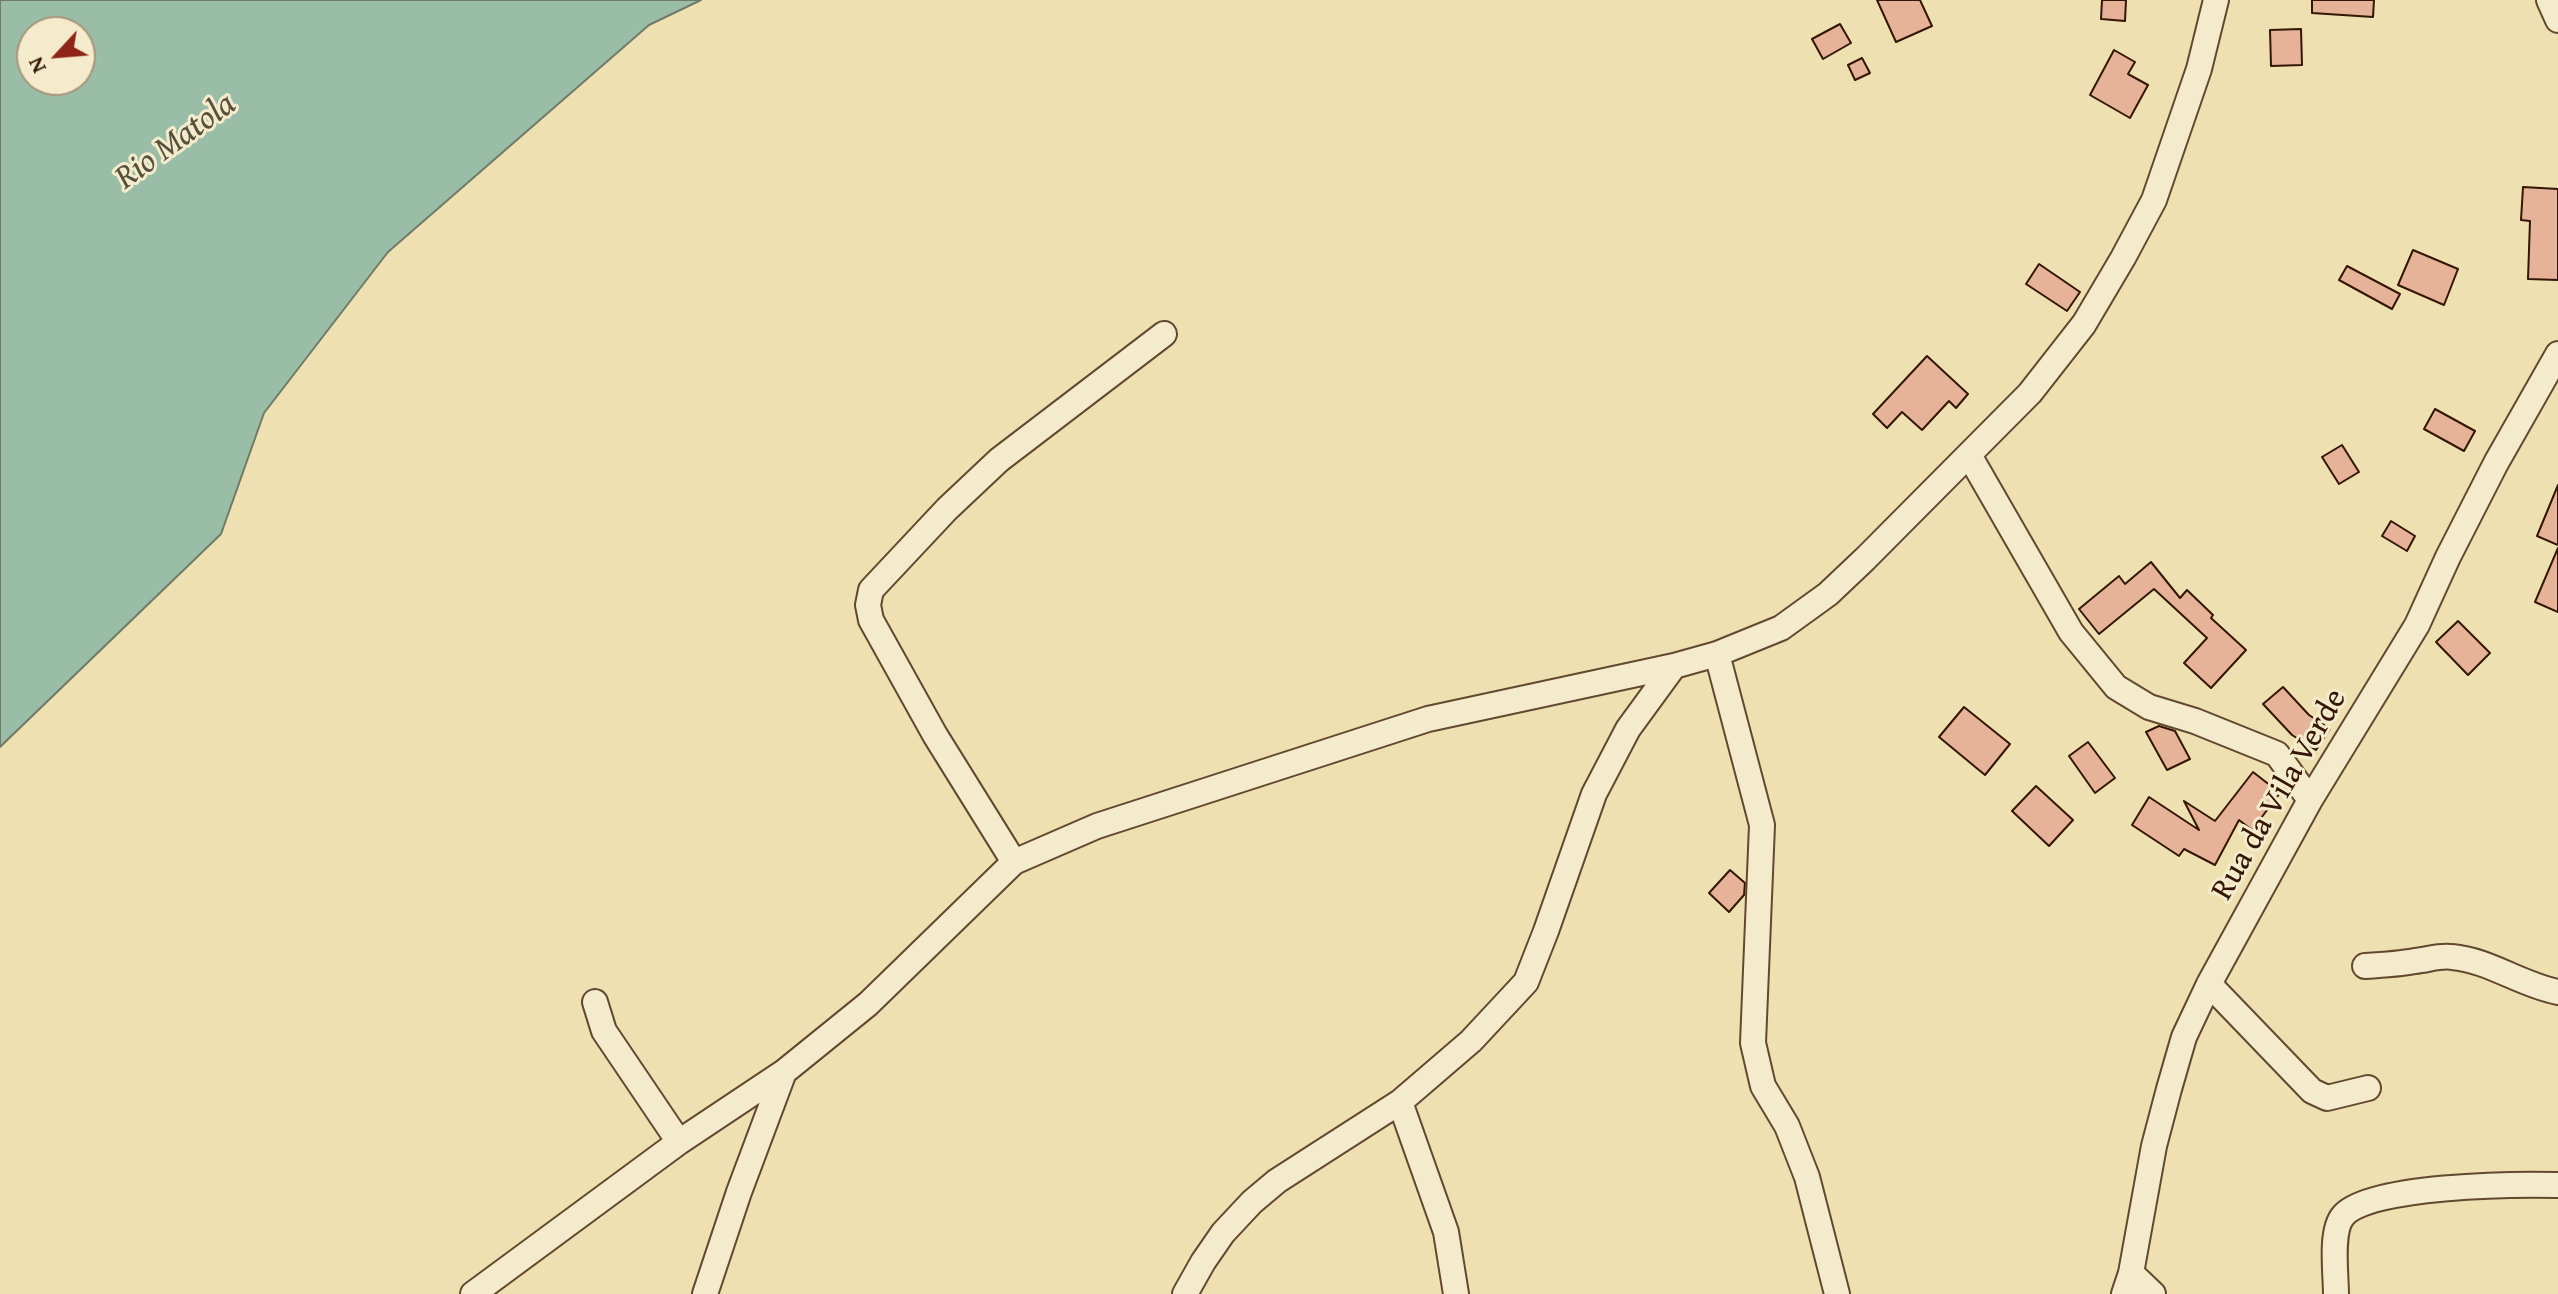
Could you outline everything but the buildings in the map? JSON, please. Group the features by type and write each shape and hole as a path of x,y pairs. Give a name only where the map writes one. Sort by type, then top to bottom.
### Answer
{"street":[{"path":"489,1289 541,1242 679,1142 784,1072 868,1004 1014,862 1097,826 1428,719 1717,654 1781,628 1828,594 2030,393 2084,324 2154,200 2199,69 2216,0"},
{"path":"2549,0 2558,20"},
{"path":"1014,862 935,735 871,620 868,605 871,590 947,509 999,460 1164,334"},
{"name":"Rua da Vila Verde","path":"2127,1284 2154,1146 2184,1037 2209,984 2310,800 2417,625 2489,477 2558,354"},
{"path":"1969,455 2071,632 2116,687 2149,707 2195,721 2277,754 2310,800"},
{"path":"1717,654 1762,825 1753,1043 1763,1086 1787,1126 1807,1177 1837,1294"},
{"path":"1185,1294 1223,1233 1252,1202 1277,1181 1400,1102 1471,1041 1526,982 1594,794 1628,729 1674,666"},
{"path":"2365,966 2418,961 2436,956 2454,957 2558,992"},
{"path":"2209,984 2312,1091 2327,1098 2368,1088"},
{"path":"595,1002 604,1031 679,1142"},
{"path":"705,1294 784,1072"},
{"path":"1400,1102 1446,1232 1456,1294"},
{"path":"2336,1294 2336,1236 2340,1218 2351,1208 2385,1197 2450,1188 2514,1183 2558,1185"},
{"path":"2127,1284 2153,1294"}],"water":[{"name":"Rio Matola","path":"0,0 701,0 649,25 388,252 264,413 221,534 0,747"}]}
